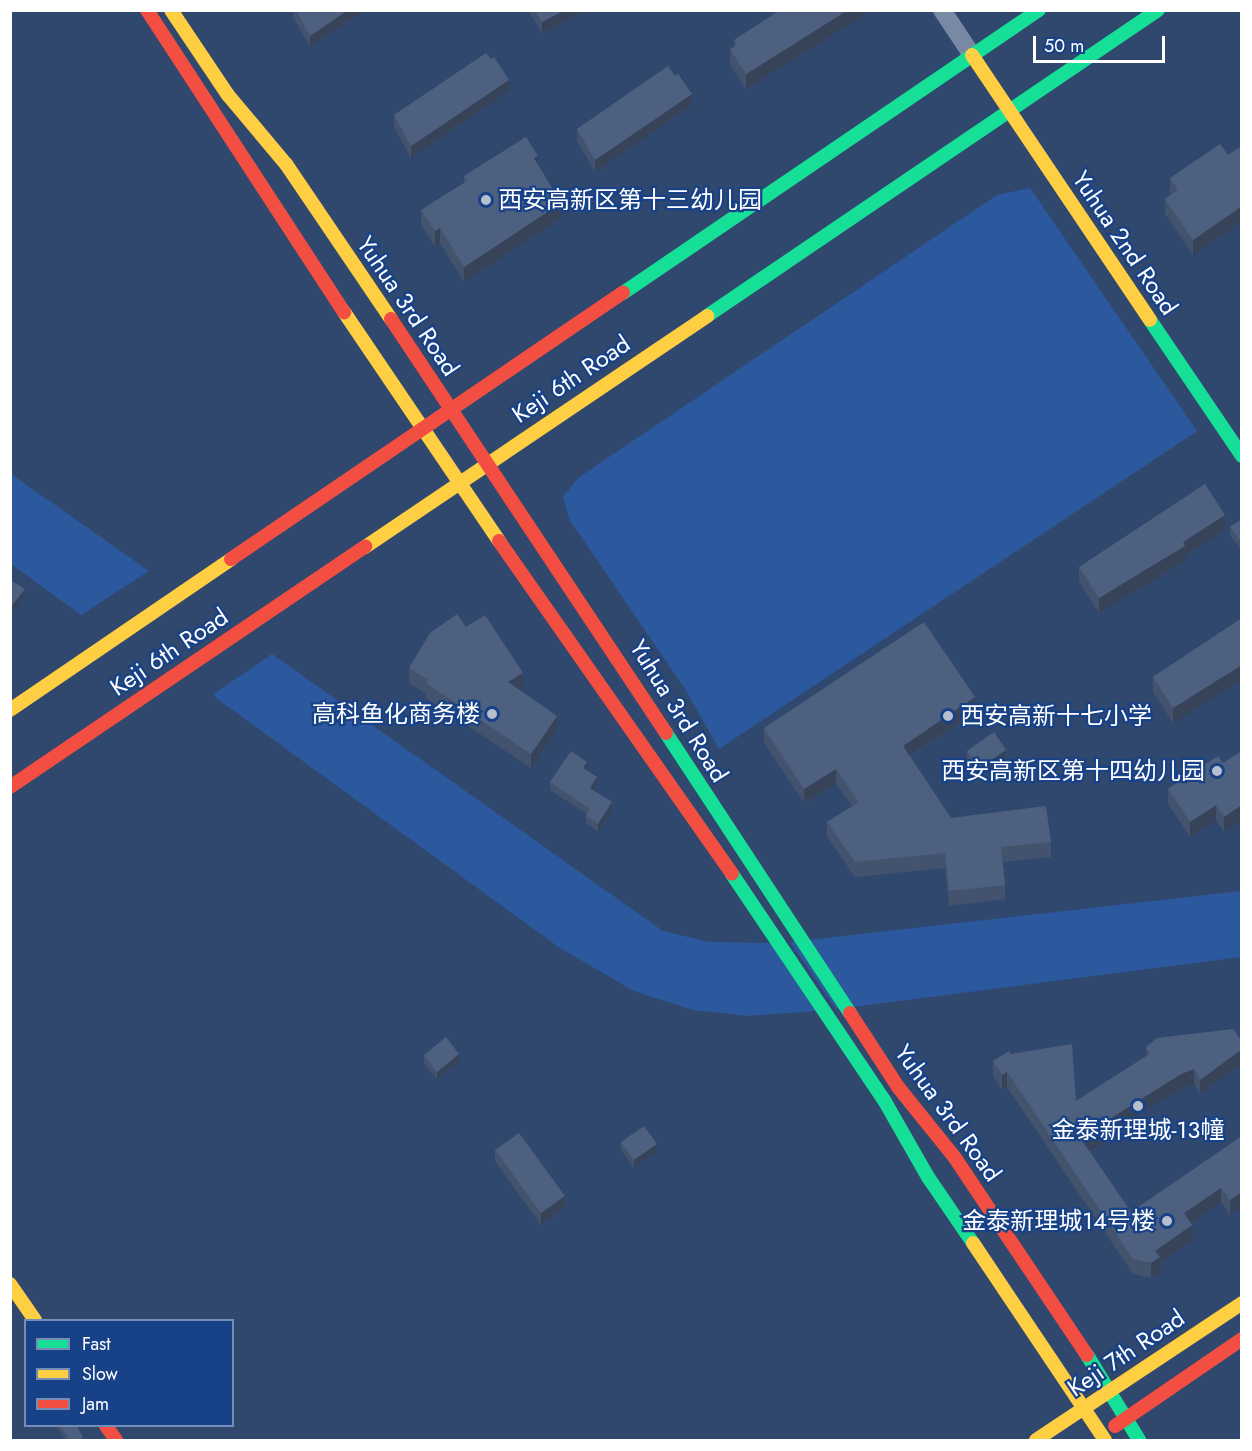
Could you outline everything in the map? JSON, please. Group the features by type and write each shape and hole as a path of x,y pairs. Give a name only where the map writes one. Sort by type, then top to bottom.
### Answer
{"street":[{"name":"Yuhua 3rd Road","path":"147,10 274,209 461,480 612,707 680,796 858,1060 928,1177 1060,1343 1111,1390 1139,1440"},
{"name":"Yuhua 3rd Road","path":"171,10 228,95 286,164 489,462 898,1087 955,1158 1060,1343 1085,1408 1100,1439"},
{"path":"942,10 972,55"},
{"name":"Keji 6th Road","path":"10,710 453,411 1039,10"},
{"name":"Keji 6th Road","path":"10,787 1008,109 1158,10"},
{"name":"Yuhua 2nd Road","path":"972,55 1242,456"},
{"path":"10,1284 34,1319"},
{"name":"Keji 7th Road","path":"1036,1440 1242,1303"},
{"path":"1100,1439 1128,1417 1242,1339"},
{"path":"107,1427 116,1440"}],"shaded area":[{"path":"1030,188 1197,431 719,749 685,689 569,519 563,497 578,478 997,195"},
{"path":"11,474 149,571 81,615 11,564"},
{"path":"272,654 663,931 709,942 771,943 816,1011 748,1016 693,1010 634,991 560,948 216,698 214,694"},
{"path":"1241,891 1241,957 836,1009 790,942"}],"building":[{"path":"296,10 348,10 310,36"},
{"path":"535,10 565,10 542,22"},
{"path":"780,10 848,10 746,74 730,49 737,45 734,40"},
{"path":"486,53 491,59 494,57 509,80 411,146 394,115"},
{"path":"668,66 675,76 678,74 692,94 595,160 577,129"},
{"path":"526,137 538,156 534,158 561,203 464,267 440,228 435,231 421,210 467,181 464,176"},
{"path":"1220,144 1228,155 1242,146 1242,206 1193,240 1165,199 1178,190 1170,178"},
{"path":"1205,484 1225,515 1183,542 1185,546 1099,598 1079,567"},
{"path":"1242,519 1242,543 1230,527"},
{"path":"10,580 25,589 10,608"},
{"name":"高科鱼化商务楼","path":"457,614 466,627 485,615 523,673 508,682 557,716 531,754 426,683 428,680 409,668 430,633"},
{"path":"1242,618 1242,665 1173,708 1153,677"},
{"path":"924,622 975,697 903,746 951,818 1046,806 1051,842 1001,847 1005,885 949,891 945,853 855,862 827,822 859,802 836,769 804,789 764,728"},
{"path":"994,732 1006,750 979,768 967,751"},
{"path":"571,751 587,762 583,768 597,777 590,788 612,802 598,824 586,816 590,809 550,782"},
{"path":"1242,751 1242,805 1224,817 1216,805 1190,822 1168,789 1218,756 1223,763"},
{"path":"1233,1029 1242,1042 1242,1049 1200,1080 1194,1069 1181,1074 1111,1118 1114,1122 1083,1142 1131,1212 1242,1136 1242,1192 1230,1200 1221,1188 1184,1213 1192,1225 1155,1251 1160,1257 1151,1263 1133,1259 1007,1072 1002,1075 993,1061 1009,1051 1011,1054 1072,1044 1076,1101 1150,1054 1146,1047 1157,1038"},
{"path":"446,1037 459,1054 437,1072 424,1055"},
{"path":"644,1126 657,1144 634,1160 621,1142"},
{"path":"519,1133 565,1196 541,1213 495,1150"},
{"path":"61,1427 77,1427 83,1437 78,1440 69,1440"}],"traffic: fast":[{"path":"623,293 1039,10"},
{"path":"707,316 1158,10"},
{"path":"1150,320 1242,456"},
{"path":"666,733 850,1013"},
{"path":"732,874 884,1100 928,1177 973,1243"},
{"path":"1087,1355 1139,1440"}],"traffic: slow":[{"path":"171,10 228,95 286,164 391,319"},
{"path":"972,55 1150,320"},
{"path":"344,312 499,541"},
{"path":"365,547 707,316"},
{"path":"10,710 231,559"},
{"path":"973,1243 1105,1440"},
{"path":"10,1284 34,1319"},
{"path":"1036,1440 1242,1303"}],"traffic: jam":[{"path":"147,10 344,312"},
{"path":"231,559 623,293"},
{"path":"391,319 666,733"},
{"path":"499,541 732,874"},
{"path":"10,787 365,547"},
{"path":"850,1013 898,1087 955,1158 1087,1355"},
{"path":"1115,1426 1242,1339"},
{"path":"107,1427 116,1440"}],"place":[{"name":"西安高新区第十三幼儿园","path":"486,200"},
{"name":"高科鱼化商务楼","path":"492,714"},
{"name":"西安高新十七小学","path":"948,716"},
{"name":"西安高新区第十四幼儿园","path":"1217,771"},
{"name":"金泰新理城-13幢","path":"1138,1106"},
{"name":"金泰新理城14号楼","path":"1167,1221"}]}
